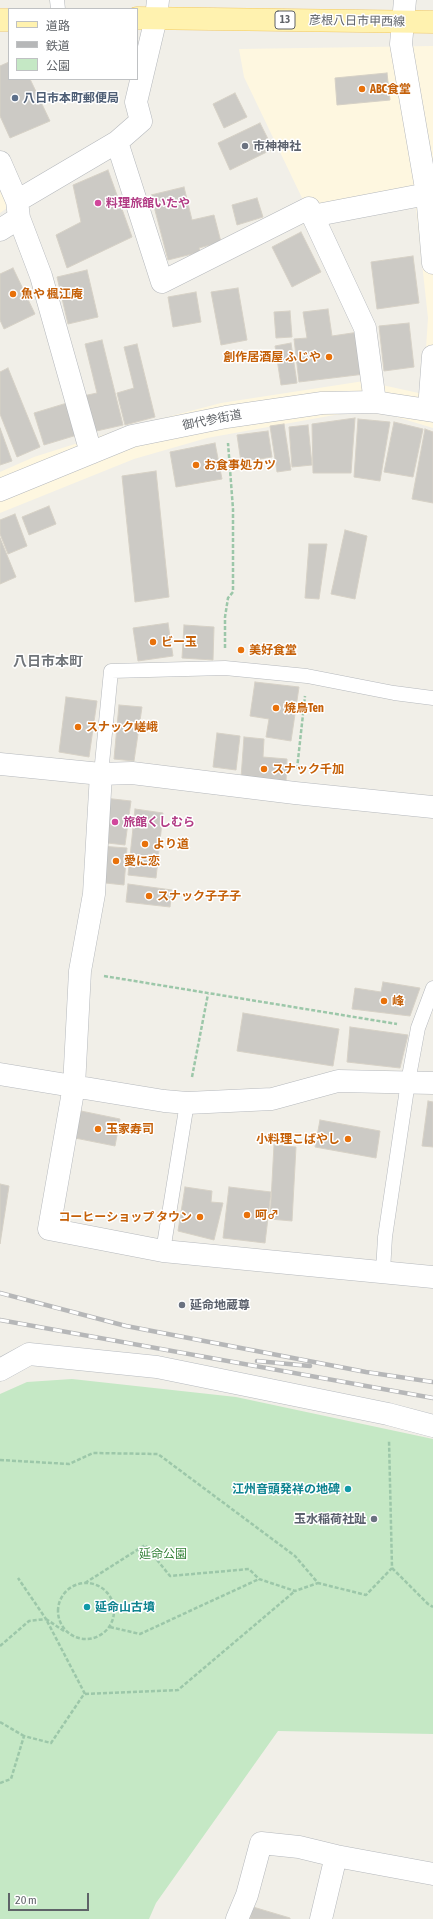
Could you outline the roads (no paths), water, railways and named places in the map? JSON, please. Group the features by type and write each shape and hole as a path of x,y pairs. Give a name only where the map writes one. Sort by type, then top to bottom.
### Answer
{"main road":[{"name":"彦根八日市甲西線","path":"150,12 433,22"}],"street":[{"path":"405,0 401,44 402,54 427,194 433,263"},
{"path":"0,230 18,210 117,142 141,121 136,102 150,12"},
{"path":"117,142 162,282 309,208 365,328 375,402"},
{"path":"0,162 41,276 91,453"},
{"path":"312,216 427,194"},
{"path":"431,410 433,356"},
{"name":"御代参街道","path":"0,490 132,436 226,417 322,403 375,402 431,410"},
{"path":"0,764 101,774 132,773 295,793 433,807"},
{"path":"101,774 94,894 80,971 74,1086 49,1229 163,1251 433,1277"},
{"path":"0,1074 164,1101 187,1103 272,1099 338,1081 433,1083"},
{"path":"0,1370 29,1354 157,1367 388,1414 433,1426"},
{"path":"237,1919 247,1895 261,1843 299,1847 336,1856 433,1874"},
{"path":"321,1919 336,1856"}],"lane":[{"path":"101,774 111,671 224,668 307,676 394,693 433,698"},
{"path":"383,1271 385,1238 408,1082 418,1028 433,988"},
{"path":"163,1251 187,1103"}],"railway":[{"path":"0,1293 126,1326 366,1372 433,1382"},
{"path":"0,1320 433,1398"},
{"path":"257,1361 310,1366"}],"place":[{"name":"ABC食堂","path":"362,89"},
{"name":"八日市本町郵便局","path":"15,98"},
{"name":"市神神社","path":"245,146"},
{"name":"料理旅館いたや","path":"98,203"},
{"name":"魚や 楓江庵","path":"13,294"},
{"name":"創作居酒屋 ふじや","path":"329,357"},
{"name":"お食事処カツ","path":"196,465"},
{"name":"ビー玉","path":"153,642"},
{"name":"美好食堂","path":"241,650"},
{"name":"焼鳥Ten","path":"276,708"},
{"name":"スナック嵯峨","path":"78,727"},
{"name":"スナック千加","path":"264,769"},
{"name":"旅館くしむら","path":"115,822"},
{"name":"より道","path":"145,844"},
{"name":"愛に恋","path":"116,861"},
{"name":"スナック子子子","path":"149,896"},
{"name":"峰","path":"384,1001"},
{"name":"玉家寿司","path":"98,1129"},
{"name":"小料理こばやし","path":"348,1139"},
{"name":"呵♂","path":"247,1215"},
{"name":"コーヒーショップ タウン","path":"200,1217"},
{"name":"延命地蔵尊","path":"182,1305"},
{"name":"江州音頭発祥の地碑","path":"348,1489"},
{"name":"玉水稲荷社趾","path":"374,1519"},
{"name":"延命山古墳","path":"87,1607"}],"district":[{"name":"八日市本町","path":"48,662"}],"park label":[{"name":"延命公園","path":"163,1554"}]}
